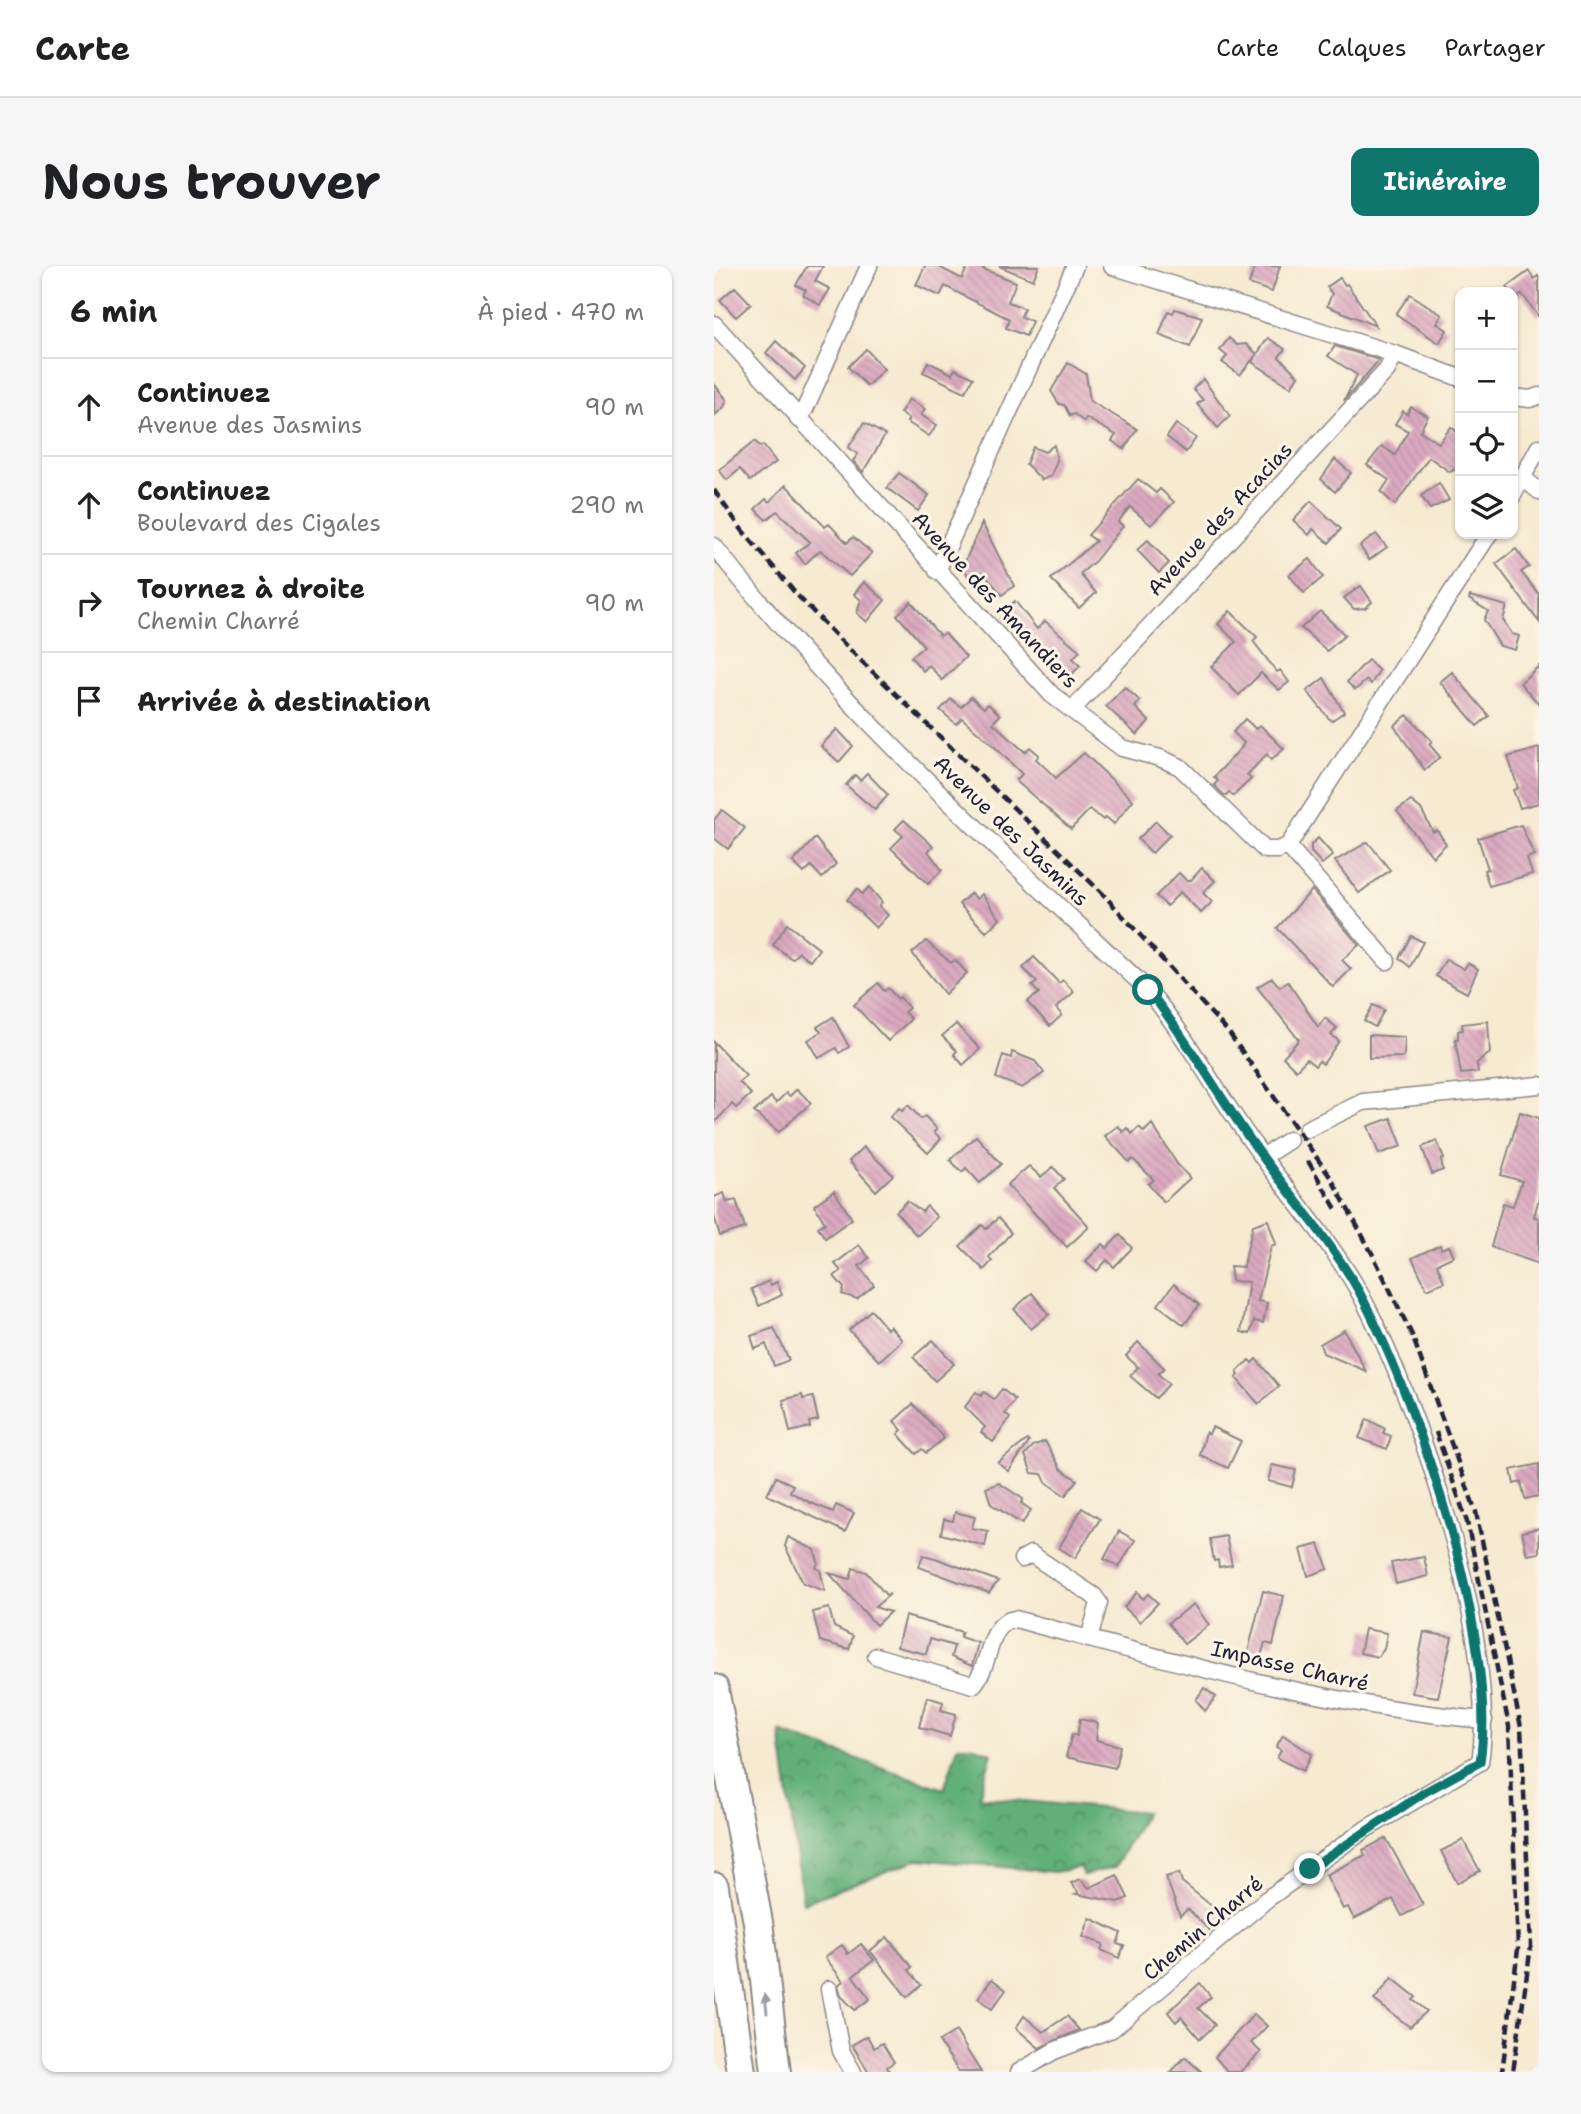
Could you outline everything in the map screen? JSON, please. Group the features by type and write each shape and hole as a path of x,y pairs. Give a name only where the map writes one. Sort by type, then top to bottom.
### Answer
{"highway":[{"path":"714,1689 758,1922 776,2072"},
{"path":"714,1887 741,2072"}],"street":[{"path":"798,419 806,409 869,266"},
{"path":"937,571 1075,266"},
{"path":"1112,266 1140,270 1455,376"},
{"name":"Avenue des Amandiers","path":"714,324 1052,695 1122,748 1180,767 1265,850 1278,850 1288,846"},
{"name":"Avenue des Acacias","path":"1072,710 1387,370 1395,354"},
{"path":"1518,398 1538,401"},
{"path":"1518,486 1539,447"},
{"path":"1523,478 1539,491"},
{"path":"1387,961 1288,846 1486,539"},
{"name":"Avenue des Jasmins","path":"714,546 761,606 844,698 1148,990 1174,1023 1263,1157 1362,1297 1390,1360 1444,1510 1472,1623 1484,1720 1480,1762"},
{"path":"1307,1129 1363,1102 1539,1085"},
{"path":"1263,1157 1289,1140"},
{"path":"1021,1559 1031,1554 1094,1596 1099,1603 1089,1639"},
{"name":"Impasse Charré","path":"876,1656 973,1685 983,1675 997,1626 1006,1620 1015,1619 1242,1679 1395,1711 1484,1720"},
{"name":"Chemin Charré","path":"1019,2072 1054,2051 1112,2029 1267,1899 1366,1829 1480,1762"},
{"path":"829,1989 841,2051 853,2072"}],"green space":[{"path":"780,1732 944,1789 958,1746 972,1746 992,1753 979,1797 1146,1812 1115,1867 1083,1875 1081,1867 1055,1872 918,1859 803,1903"}],"building":[{"path":"807,266 823,266 815,281 830,289 820,305 803,295 806,290 796,285"},
{"path":"925,266 937,266 962,279 968,266 985,266 983,269 1016,282 1008,302 1024,308 1021,317 1032,321 1026,336 1006,328 1009,319 945,286 940,296 916,285"},
{"path":"999,266 1039,266 1033,280"},
{"path":"1255,266 1280,266 1272,292 1249,284"},
{"path":"1529,271 1534,279 1539,275 1539,317 1522,294 1518,297 1518,287 1507,287"},
{"path":"1340,278 1376,326 1327,306 1332,294 1327,287"},
{"path":"735,287 751,304 736,317 720,300"},
{"path":"1410,294 1442,315 1437,323 1447,330 1439,343 1396,314"},
{"path":"1175,309 1202,317 1190,347 1159,335 1168,311 1173,313"},
{"path":"1229,338 1237,345 1246,344 1257,354 1240,375 1222,362 1227,356 1220,350"},
{"path":"1268,338 1285,349 1279,357 1298,376 1291,387 1252,362"},
{"path":"776,341 805,368 795,380 766,353"},
{"path":"1335,346 1379,360 1344,401 1357,375 1328,356"},
{"path":"866,349 884,369 867,386 848,367"},
{"path":"928,362 952,374 955,369 973,378 965,392 923,372"},
{"path":"1068,363 1086,374 1090,401 1137,429 1124,449 1112,441 1116,435 1086,418 1084,422 1074,414 1070,416 1064,405 1059,404 1051,391"},
{"path":"1203,379 1230,416 1218,428 1197,404 1203,400 1193,389"},
{"path":"714,384 727,400 714,416"},
{"path":"909,399 925,409 921,415 937,425 929,436 907,422 909,419 900,413"},
{"path":"1411,407 1428,416 1420,431 1439,443 1451,427 1455,430 1455,470 1450,472 1429,457 1395,505 1381,492 1389,480 1367,465 1382,446 1395,455 1408,431 1395,424 1403,411 1407,414"},
{"path":"864,423 885,435 863,472 853,461 858,454 848,448"},
{"path":"1176,424 1196,438 1186,452 1167,437"},
{"path":"755,441 760,447 763,445 776,462 750,481 740,469 727,480 719,470"},
{"path":"1054,445 1057,460 1051,476 1042,480 1026,464 1033,447 1045,452"},
{"path":"1335,459 1351,473 1335,492 1321,479"},
{"path":"899,473 929,495 918,511 887,488"},
{"path":"1138,479 1156,493 1160,489 1174,502 1151,525 1130,507 1118,522 1123,526 1095,561 1080,574 1096,593 1079,608 1051,579 1096,541 1088,535"},
{"path":"1439,483 1449,500 1430,509 1421,496"},
{"path":"786,485 825,527 829,524 847,543 853,537 872,553 850,576 820,550 805,564 796,553 810,542 777,511 766,520 755,509 766,499 769,502"},
{"path":"1311,501 1341,529 1329,543 1313,529 1309,535 1293,520"},
{"path":"982,523 1014,586 1002,595 983,572 969,578 963,566"},
{"path":"1376,534 1387,547 1369,560 1360,546"},
{"path":"1148,540 1169,563 1159,573 1137,550"},
{"path":"1516,549 1529,567 1521,572 1539,594 1539,622 1496,564"},
{"path":"1310,559 1323,577 1304,593 1289,575"},
{"path":"864,582 885,600 867,622 857,613 861,600 854,594"},
{"path":"1361,586 1372,602 1365,608 1354,609 1344,598"},
{"path":"1470,596 1507,606 1503,620 1512,634 1519,636 1515,650 1500,646 1484,620 1488,611 1469,599"},
{"path":"1015,601 1037,629 1045,621 1080,651 1073,658 1080,666 1069,677 1020,628 1007,625 1008,621 1003,620 1007,608"},
{"path":"911,602 940,636 945,633 966,657 942,680 929,665 923,671 911,657 924,646 897,615"},
{"path":"1230,611 1257,637 1253,641 1277,672 1280,670 1289,682 1279,690 1261,673 1239,695 1211,667 1236,642 1218,624"},
{"path":"1320,611 1345,635 1327,651 1301,628"},
{"path":"1368,660 1379,671 1371,684 1367,680 1355,690 1347,682"},
{"path":"1539,666 1539,704 1520,683"},
{"path":"1452,672 1489,716 1477,726 1440,682"},
{"path":"1324,678 1344,712 1331,721 1307,691"},
{"path":"1125,687 1140,701 1135,707 1149,721 1137,735 1106,706"},
{"path":"971,697 984,708 988,704 1000,715 993,723 1025,752 1030,747 1039,755 1036,759 1056,778 1084,753 1133,800 1114,824 1106,817 1103,820 1090,809 1071,829 1016,781 1022,774 997,749 962,718 956,724 940,710 951,699 961,707"},
{"path":"1407,715 1432,741 1429,744 1440,757 1425,770 1394,726"},
{"path":"1245,719 1256,729 1260,725 1284,749 1271,760 1267,754 1247,775 1251,779 1233,796 1229,792 1225,796 1214,785 1218,781 1214,777 1242,747 1244,743 1233,732"},
{"path":"837,729 853,746 839,762 821,746"},
{"path":"1539,748 1539,803 1520,808 1513,790 1518,788 1508,757"},
{"path":"867,773 888,795 875,810 846,785 855,775 860,780"},
{"path":"1411,801 1421,809 1433,832 1437,830 1446,844 1433,857 1397,811"},
{"path":"722,810 745,828 728,849 714,838 714,820"},
{"path":"904,820 933,846 928,851 942,870 928,884 891,848 903,836 895,829"},
{"path":"1156,821 1170,835 1152,853 1138,839"},
{"path":"1521,825 1534,855 1527,858 1532,874 1489,886 1484,870 1488,869 1478,838"},
{"path":"815,838 836,864 822,878 811,866 804,873 793,862"},
{"path":"1318,838 1333,855 1322,864 1311,852 1311,845"},
{"path":"1368,842 1390,870 1359,893 1335,861"},
{"path":"1202,868 1215,881 1203,893 1212,902 1201,913 1180,892 1167,906 1156,896 1179,873 1186,880 1191,880"},
{"path":"869,887 882,902 879,906 888,915 876,928 847,900 857,889 862,894"},
{"path":"1312,890 1359,945 1342,960 1351,969 1333,987 1277,928"},
{"path":"971,893 977,899 982,894 1000,919 986,932 959,904"},
{"path":"787,924 819,949 810,961 799,952 792,959 773,945"},
{"path":"1411,936 1423,942 1410,967 1399,958"},
{"path":"926,941 951,963 955,960 967,973 945,994 912,953"},
{"path":"1034,957 1059,983 1063,980 1074,992 1056,1008 1062,1015 1050,1026 1027,1002 1039,993 1032,986 1037,982 1023,968"},
{"path":"1446,959 1464,969 1468,963 1478,969 1467,993 1436,976"},
{"path":"1272,978 1280,987 1288,982 1318,1027 1325,1018 1337,1028 1331,1035 1339,1041 1323,1064 1319,1061 1315,1066 1307,1059 1296,1070 1283,1057 1299,1040 1257,987"},
{"path":"878,983 884,991 888,988 898,999 900,997 909,1008 904,1012 911,1019 888,1041 854,1005"},
{"path":"1373,1005 1384,1010 1375,1027 1364,1021"},
{"path":"833,1017 849,1047 839,1053 836,1048 819,1058 808,1040 821,1032 817,1027"},
{"path":"1488,1021 1490,1053 1477,1063 1478,1072 1461,1074 1455,1039 1458,1039 1458,1031 1463,1030 1462,1024"},
{"path":"956,1024 980,1049 963,1065 954,1054 957,1051 942,1036"},
{"path":"1369,1035 1405,1037 1404,1057 1369,1058"},
{"path":"714,1042 746,1076 739,1082 751,1094 736,1108 732,1104 714,1123"},
{"path":"1012,1052 1035,1061 1044,1073 1022,1088 996,1078 1003,1055 1011,1058"},
{"path":"797,1089 811,1103 779,1132 754,1112 771,1097 776,1103 786,1093 790,1096"},
{"path":"908,1105 921,1119 925,1116 937,1129 934,1132 941,1139 928,1153 890,1117 899,1108 902,1111"},
{"path":"1520,1112 1539,1118 1539,1198 1534,1217 1539,1218 1539,1264 1491,1247 1503,1203 1513,1206 1522,1181 1501,1175"},
{"path":"1391,1118 1402,1146 1379,1154 1368,1126"},
{"path":"1152,1124 1177,1164 1190,1178 1164,1202 1148,1184 1154,1180 1133,1159 1129,1162 1105,1136 1118,1126 1123,1132 1127,1128 1132,1134 1139,1127 1144,1132"},
{"path":"976,1136 1001,1164 980,1183 966,1168 962,1172 950,1160"},
{"path":"1437,1141 1444,1159 1441,1160 1443,1170 1432,1174 1422,1147"},
{"path":"864,1147 893,1175 876,1191 849,1161"},
{"path":"1029,1166 1041,1177 1053,1167 1064,1179 1054,1188 1087,1224 1088,1228 1067,1247 1007,1185"},
{"path":"834,1191 852,1219 825,1238 818,1227 825,1223 814,1205"},
{"path":"724,1193 727,1202 736,1200 745,1228 720,1236 714,1216 714,1197"},
{"path":"907,1201 922,1212 927,1206 937,1217 917,1236 896,1212"},
{"path":"998,1218 1011,1233 989,1257 992,1261 984,1270 960,1246 982,1225 986,1229"},
{"path":"1268,1220 1276,1244 1271,1246 1258,1301 1267,1303 1263,1323 1254,1321 1250,1334 1241,1332 1249,1282 1232,1281 1230,1266 1243,1267 1253,1225"},
{"path":"1120,1235 1132,1248 1114,1267 1107,1260 1097,1271 1086,1261 1103,1244 1107,1248"},
{"path":"859,1245 869,1258 859,1266 874,1285 857,1299 842,1294 844,1288 834,1276 841,1271 835,1264"},
{"path":"1440,1245 1441,1249 1449,1246 1454,1256 1437,1264 1444,1282 1427,1289 1412,1258"},
{"path":"769,1281 771,1285 777,1282 782,1295 759,1306 751,1289"},
{"path":"1174,1284 1199,1305 1184,1325 1158,1305"},
{"path":"1032,1293 1049,1314 1031,1329 1014,1309"},
{"path":"871,1310 887,1329 890,1326 902,1340 879,1361 849,1330"},
{"path":"774,1328 789,1360 774,1366 766,1344 755,1349 751,1336"},
{"path":"1344,1330 1366,1371 1323,1353 1320,1344"},
{"path":"933,1340 954,1364 935,1381 913,1357"},
{"path":"1138,1342 1164,1368 1158,1374 1169,1384 1156,1398 1130,1376 1138,1367 1126,1356"},
{"path":"1256,1359 1279,1386 1259,1404 1236,1378 1239,1375 1237,1372 1249,1360 1252,1363"},
{"path":"1002,1389 1015,1400 1005,1414 1010,1418 993,1442 981,1432 985,1427 965,1407 976,1392 981,1396 984,1392 994,1399"},
{"path":"802,1395 803,1399 813,1397 818,1420 809,1422 810,1427 790,1432 783,1400"},
{"path":"913,1404 944,1438 926,1453 922,1449 916,1454 898,1434 902,1430 894,1421"},
{"path":"1367,1419 1385,1429 1383,1433 1391,1436 1387,1449 1359,1438"},
{"path":"1212,1427 1241,1441 1228,1468 1200,1455 1206,1432 1209,1434"},
{"path":"1027,1440 1029,1442 1009,1471 998,1463"},
{"path":"1045,1441 1061,1469 1077,1480 1065,1496 1046,1482 1042,1474 1032,1473 1025,1455 1033,1446"},
{"path":"1539,1464 1539,1496 1525,1499 1521,1482 1514,1484 1511,1470"},
{"path":"1272,1465 1296,1470 1292,1487 1268,1481"},
{"path":"776,1477 793,1485 790,1492 811,1503 833,1512 836,1505 854,1513 845,1532 767,1495"},
{"path":"999,1483 1023,1499 1021,1503 1031,1510 1022,1524 991,1504 986,1488"},
{"path":"1082,1508 1100,1519 1075,1558 1059,1548"},
{"path":"955,1512 975,1517 972,1528 988,1531 985,1546 941,1534 944,1519 953,1521"},
{"path":"1539,1528 1539,1553 1527,1555 1522,1532"},
{"path":"1119,1531 1135,1540 1119,1567 1104,1559"},
{"path":"1226,1536 1232,1565 1219,1567 1218,1560 1214,1561 1210,1539"},
{"path":"788,1537 815,1550 818,1562 816,1568 820,1570 825,1591 803,1583 785,1546"},
{"path":"1319,1544 1328,1569 1308,1576 1301,1549"},
{"path":"923,1555 998,1581 989,1593 919,1567"},
{"path":"1424,1557 1428,1576 1396,1584 1391,1563"},
{"path":"853,1568 866,1572 886,1595 890,1594 875,1607 890,1612 876,1625 829,1573 850,1579"},
{"path":"1263,1591 1284,1596 1273,1645 1265,1643 1260,1659 1247,1656"},
{"path":"1137,1592 1143,1599 1148,1594 1158,1603 1140,1622 1124,1607"},
{"path":"1194,1604 1209,1625 1184,1644 1168,1623"},
{"path":"829,1608 834,1627 853,1636 849,1649 820,1641 813,1612"},
{"path":"905,1616 962,1632 960,1637 978,1643 972,1666 951,1657 954,1646 930,1639 926,1654 897,1647"},
{"path":"1365,1629 1387,1633 1384,1649 1378,1657 1360,1653"},
{"path":"1424,1632 1452,1637 1438,1697 1412,1693"},
{"path":"1204,1688 1216,1697 1205,1711 1196,1700"},
{"path":"927,1697 943,1702 941,1710 956,1714 950,1736 919,1727"},
{"path":"1080,1719 1098,1723 1096,1740 1120,1746 1115,1768 1066,1757 1072,1734 1077,1736"},
{"path":"1283,1735 1312,1754 1303,1771 1277,1758 1281,1750 1276,1747"},
{"path":"1386,1838 1423,1905 1402,1916 1393,1899 1354,1919 1348,1907 1343,1909 1326,1875 1365,1855 1363,1850"},
{"path":"1463,1840 1480,1871 1457,1883 1441,1851"},
{"path":"1179,1873 1182,1882 1223,1915 1209,1930 1188,1909 1180,1916 1166,1877"},
{"path":"1117,1875 1128,1898 1118,1902 1076,1894 1079,1893 1071,1883 1080,1879 1089,1888"},
{"path":"1090,1918 1121,1933 1117,1944 1124,1946 1119,1958 1101,1950 1103,1944 1083,1937"},
{"path":"887,1937 912,1967 909,1970 921,1985 907,1997 870,1951"},
{"path":"861,1944 874,1960 853,1976 870,1999 855,2010 841,1996 838,1985 843,1981 825,1957 842,1945 848,1954"},
{"path":"1392,1978 1416,1997 1413,2000 1427,2011 1410,2027 1374,2000"},
{"path":"992,1979 1006,1990 992,2009 978,1998"},
{"path":"1200,1983 1211,1997 1198,2008 1215,2025 1200,2039 1181,2017 1176,2022 1168,2012"},
{"path":"1254,2014 1267,2026 1251,2043 1261,2052 1240,2072 1228,2072 1215,2057"},
{"path":"1024,2016 1043,2032 1067,2016 1079,2030 1039,2048 1016,2028"},
{"path":"956,2031 981,2072 959,2072 939,2041"},
{"path":"867,2036 874,2048 882,2043 894,2062 887,2067 890,2072 869,2072 852,2045"},
{"path":"1185,2057 1202,2072 1171,2072"}],"railway":[{"path":"714,490 742,530 797,595 849,649 1102,893 1229,1033 1331,1178 1373,1255 1412,1335 1476,1512 1521,1727 1531,1946 1513,2072"},
{"path":"1308,1161 1336,1209"},
{"path":"1436,1432 1467,1522 1509,1726 1518,1949 1502,2072"}],"route":[{"path":"1148,990 1174,1023 1260,1153 1362,1297 1386,1348 1421,1440 1444,1510 1472,1623 1484,1720 1480,1762 1366,1829 1310,1869"}]}
